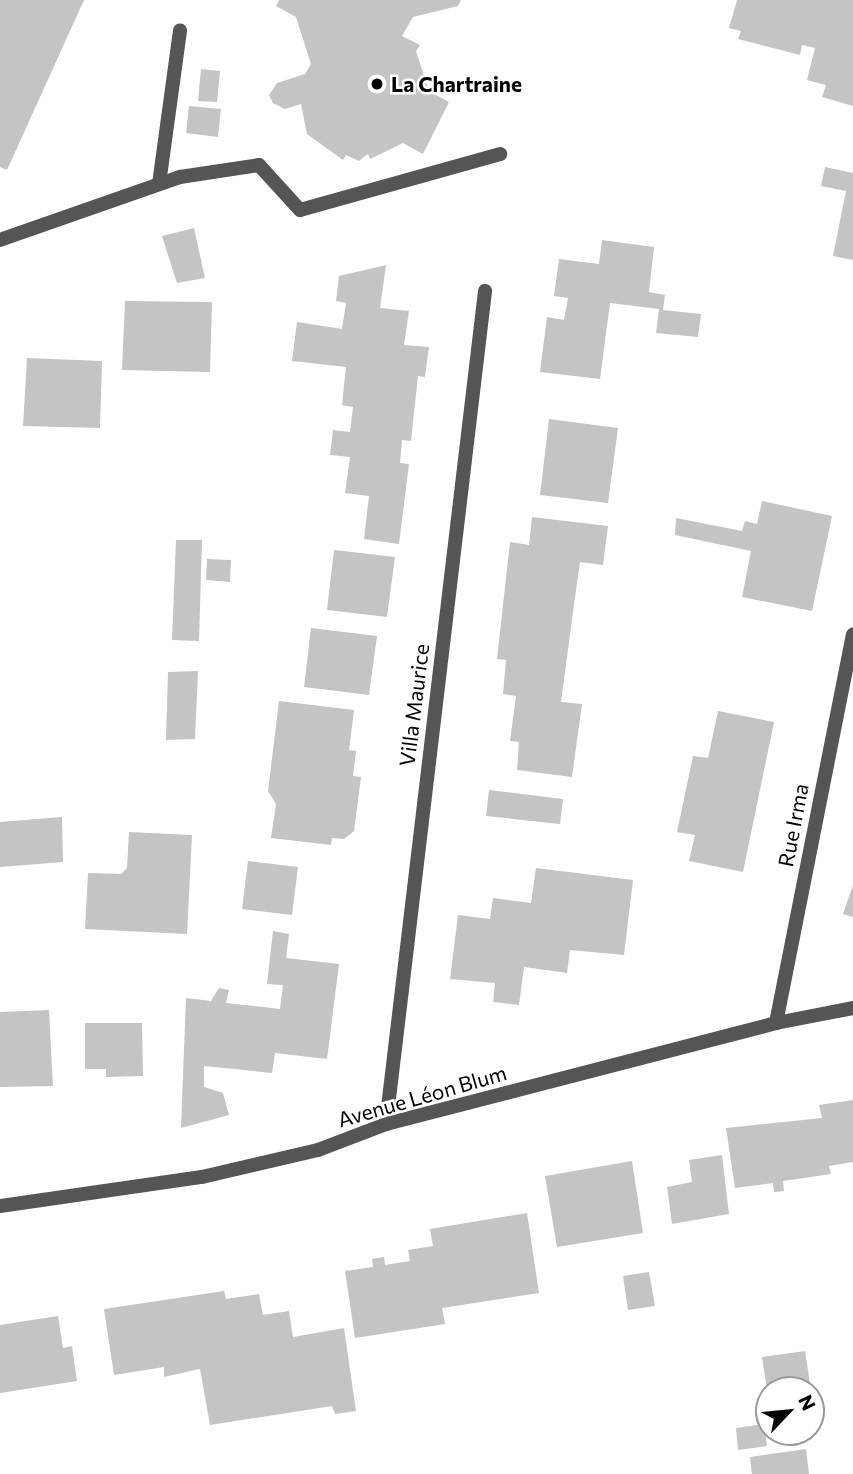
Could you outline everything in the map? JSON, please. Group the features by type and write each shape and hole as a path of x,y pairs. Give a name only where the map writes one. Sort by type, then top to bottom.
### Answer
{"street":[{"path":"159,184 180,30"},
{"path":"0,240 180,177 259,164 300,210 500,154"},
{"name":"Villa Maurice","path":"386,1124 485,291"},
{"name":"Rue Irma","path":"776,1023 853,635"},
{"name":"Avenue Léon Blum","path":"0,1206 202,1177 318,1150 386,1124 776,1023 853,1008"}],"building":[{"path":"0,0 84,0 7,170 0,167"},
{"name":"La Chartraine","path":"279,0 461,0 458,6 413,17 402,36 420,45 416,51 429,91 449,102 423,154 403,143 370,159 368,154 359,161 346,155 343,160 307,134 301,104 285,109 273,103 269,95 277,83 305,74 311,64 296,17 276,6"},
{"path":"737,0 853,0 853,106 822,97 826,85 807,80 815,48 802,45 800,55 738,39 741,31 729,28"},
{"path":"201,69 220,71 217,102 198,101"},
{"path":"189,106 221,109 218,137 186,133"},
{"path":"825,167 853,173 853,260 833,256 846,191 821,186"},
{"path":"194,228 205,278 177,283 162,236"},
{"path":"602,240 654,247 649,292 665,295 663,310 701,314 698,337 656,333 659,309 610,303 600,379 540,372 547,317 564,320 568,298 554,296 559,259 599,264"},
{"path":"386,265 380,308 409,311 404,345 429,347 425,377 418,376 411,441 402,440 400,463 409,464 399,544 364,539 369,496 345,493 350,457 330,455 333,430 350,432 353,407 342,405 346,367 292,361 297,322 342,329 346,303 336,301 339,276"},
{"path":"125,301 212,302 210,372 122,370"},
{"path":"27,358 102,361 100,428 23,426"},
{"path":"549,419 618,428 608,503 540,495"},
{"path":"762,501 832,516 812,611 742,597 751,551 675,535 676,518 742,531 745,521 757,524"},
{"path":"532,517 608,526 603,565 580,562 561,702 582,704 572,777 517,770 519,742 510,741 516,696 503,694 506,660 497,659 510,542 529,545"},
{"path":"176,540 202,540 199,641 172,640"},
{"path":"334,550 395,557 387,617 327,610"},
{"path":"207,559 231,560 230,582 206,580"},
{"path":"311,628 377,636 369,695 304,687"},
{"path":"198,671 195,739 166,740 168,672"},
{"path":"279,701 354,710 349,750 356,751 353,776 361,777 354,831 344,839 332,838 331,845 271,838 276,804 268,791"},
{"path":"718,711 774,722 743,872 689,861 695,835 677,832 693,756 708,758"},
{"path":"489,790 563,799 560,824 486,816"},
{"path":"62,817 63,862 0,867 0,822"},
{"path":"129,832 192,835 187,934 85,929 88,873 121,874 127,868"},
{"path":"248,861 298,867 292,915 242,909"},
{"path":"536,868 633,880 624,955 570,950 567,973 524,967 519,1005 493,1002 495,983 450,979 458,915 490,919 493,898 531,903"},
{"path":"853,885 853,917 843,914"},
{"path":"273,931 289,934 286,958 339,964 327,1059 275,1053 272,1073 204,1066 204,1087 223,1093 229,1115 181,1128 186,998 211,1001 219,988 229,990 226,1003 280,1009 283,985 267,984"},
{"path":"49,1010 53,1086 0,1087 0,1012"},
{"path":"85,1023 142,1023 143,1076 106,1077 106,1069 85,1069"},
{"path":"853,1100 853,1162 829,1166 831,1174 783,1181 784,1191 774,1192 773,1183 735,1188 726,1128 822,1118 819,1105"},
{"path":"722,1155 729,1214 672,1224 667,1187 692,1182 689,1160"},
{"path":"632,1161 643,1233 557,1247 545,1176"},
{"path":"527,1213 539,1293 442,1308 445,1324 355,1338 345,1271 373,1267 372,1259 384,1257 385,1265 410,1261 408,1250 433,1246 430,1229"},
{"path":"649,1272 655,1306 628,1310 623,1276"},
{"path":"224,1291 226,1299 259,1294 263,1315 289,1311 293,1337 344,1328 356,1411 335,1414 332,1406 210,1425 200,1369 164,1377 164,1367 114,1375 104,1309"},
{"path":"58,1316 63,1348 72,1346 77,1381 0,1393 0,1325"},
{"path":"805,1351 809,1376 765,1376 762,1357"},
{"path":"755,1425 755,1446 767,1446 738,1450 736,1428"},
{"path":"806,1449 809,1474 752,1474 750,1457"}],"place":[{"name":"La Chartraine","path":"377,84"}]}
